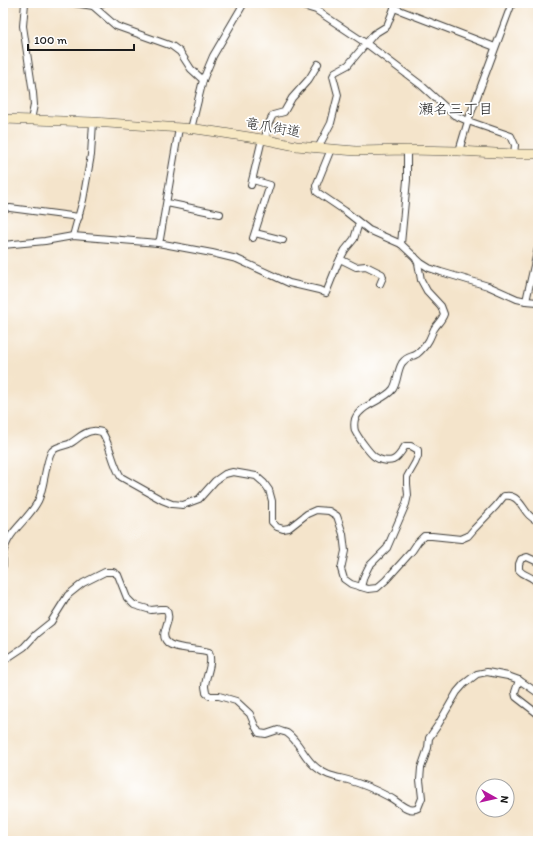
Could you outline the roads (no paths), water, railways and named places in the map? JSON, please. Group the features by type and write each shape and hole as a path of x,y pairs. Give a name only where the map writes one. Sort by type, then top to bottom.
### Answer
{"main road":[{"name":"竜爪街道","path":"3,119 93,122 191,129 296,146 331,150 407,150 538,154"}],"street":[{"path":"25,3 23,26 34,93 32,120"},
{"path":"74,3 93,6 103,3"},
{"path":"191,129 203,80 213,56 244,3"},
{"path":"293,3 316,10 367,44 421,85 454,115 511,136 515,145 514,154"},
{"path":"316,10 319,3"},
{"path":"458,151 512,3"},
{"path":"93,6 116,26 172,46 180,52 191,68 203,80"},
{"path":"318,148 332,123 338,95 333,76 335,72 348,65 374,34 387,26 395,6 495,47"},
{"path":"283,240 254,235 270,185 252,183 267,127 273,115 284,112 292,98 318,64"},
{"path":"74,236 83,200 91,155 93,122"},
{"path":"158,243 179,128"},
{"path":"331,150 316,186 317,192 345,210 359,223 369,230 401,244 421,264 488,286 517,299 538,302"},
{"path":"401,244 407,150"},
{"path":"166,203 220,214"},
{"path":"10,208 79,217"},
{"path":"3,245 45,241 74,236 158,243 236,259 289,283 326,293 344,250 354,239 359,223"},
{"path":"526,301 538,248"},
{"path":"361,587 369,566 387,548 406,504 408,495 407,477 418,456 418,450 411,446 405,446 399,455 393,460 377,459 371,454 356,432 354,425 356,417 362,410 387,395 393,389 403,362 409,356 416,354 429,341 431,334 441,321 444,314 441,306 420,280 418,263 415,257"},
{"path":"340,259 356,267 366,266 382,274 383,277 380,284"},
{"path":"3,554 11,534 35,507 39,499 52,451 70,444 81,435 92,430 102,432 107,440 117,470 121,477 172,504 184,505 199,499 215,481 225,474 233,472 256,476 264,483 269,490 272,501 272,522 283,530 289,528 307,514 316,510 330,511 337,516 343,534 345,551 341,569 344,579 351,584 368,589 377,588 395,571 424,536 461,540 468,536 504,496 514,497 533,519 538,520"},
{"path":"538,562 527,557 521,559 518,570 534,579 538,584"},
{"path":"3,560 3,566"},
{"path":"3,661 24,647 36,634 51,622 68,595 83,583 105,572 113,572 118,575 127,598 134,605 151,610 160,608 166,609 169,618 164,634 168,643 176,646 209,652 211,658 205,686 206,693 210,696 220,696 236,701 250,714 259,733 266,734 278,730 286,733 296,742 306,757 316,768 332,776 363,785 389,797 409,810 418,808 422,798 420,780 421,768 428,748 428,738 438,725 457,692 464,684 477,674 487,672 508,676 519,680 538,693"},
{"path":"519,680 515,692 516,697 538,714"}],"district":[{"name":"瀬名三丁目","path":"456,109"}]}
